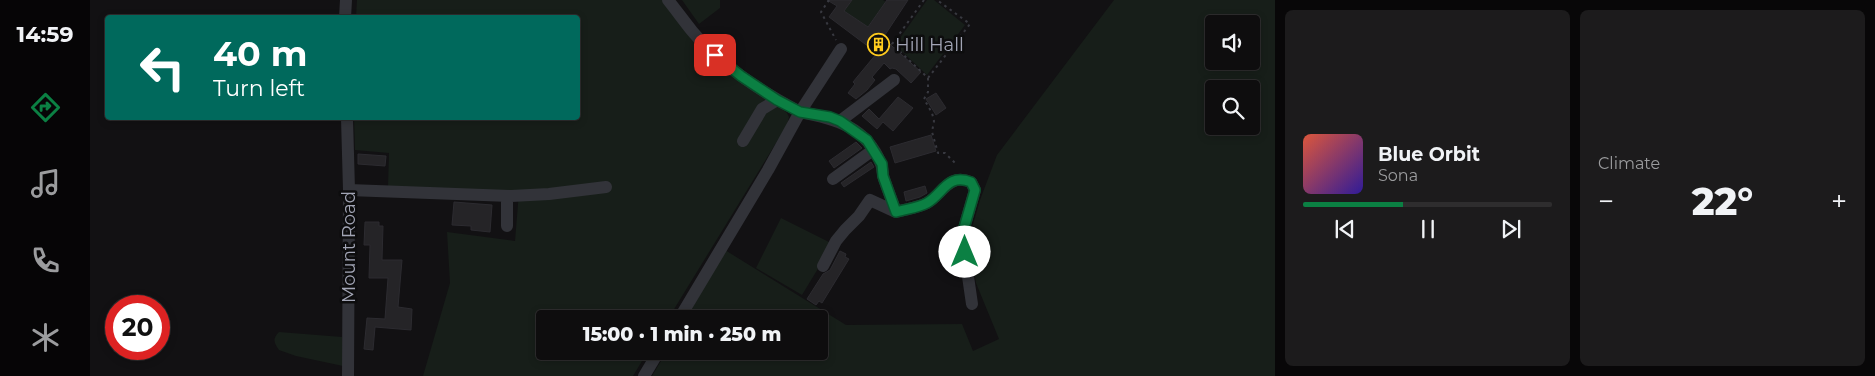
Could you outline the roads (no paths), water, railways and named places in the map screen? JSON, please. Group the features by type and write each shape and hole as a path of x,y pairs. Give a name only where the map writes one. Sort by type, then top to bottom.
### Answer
{"street":[{"path":"345,15 346,0"},
{"path":"668,0 692,32 715,55 741,76 777,100 800,112 830,117 840,121 867,140 882,164 883,176 896,212"},
{"path":"684,310 800,112 840,49"},
{"path":"840,121 894,80"},
{"path":"742,141 762,109 769,103 777,100"},
{"name":"Mount Road","path":"346,120 349,190 348,376"},
{"path":"834,179 874,150"},
{"path":"823,266 836,241 859,216 870,200 896,212 926,204 948,183 966,180 971,182 975,190 962,235 972,304"},
{"path":"349,190 507,196 549,194 606,187"},
{"path":"507,196 507,226"},
{"path":"644,376 654,360"}],"place":[{"name":"Hill Hall","path":"879,45"}]}
